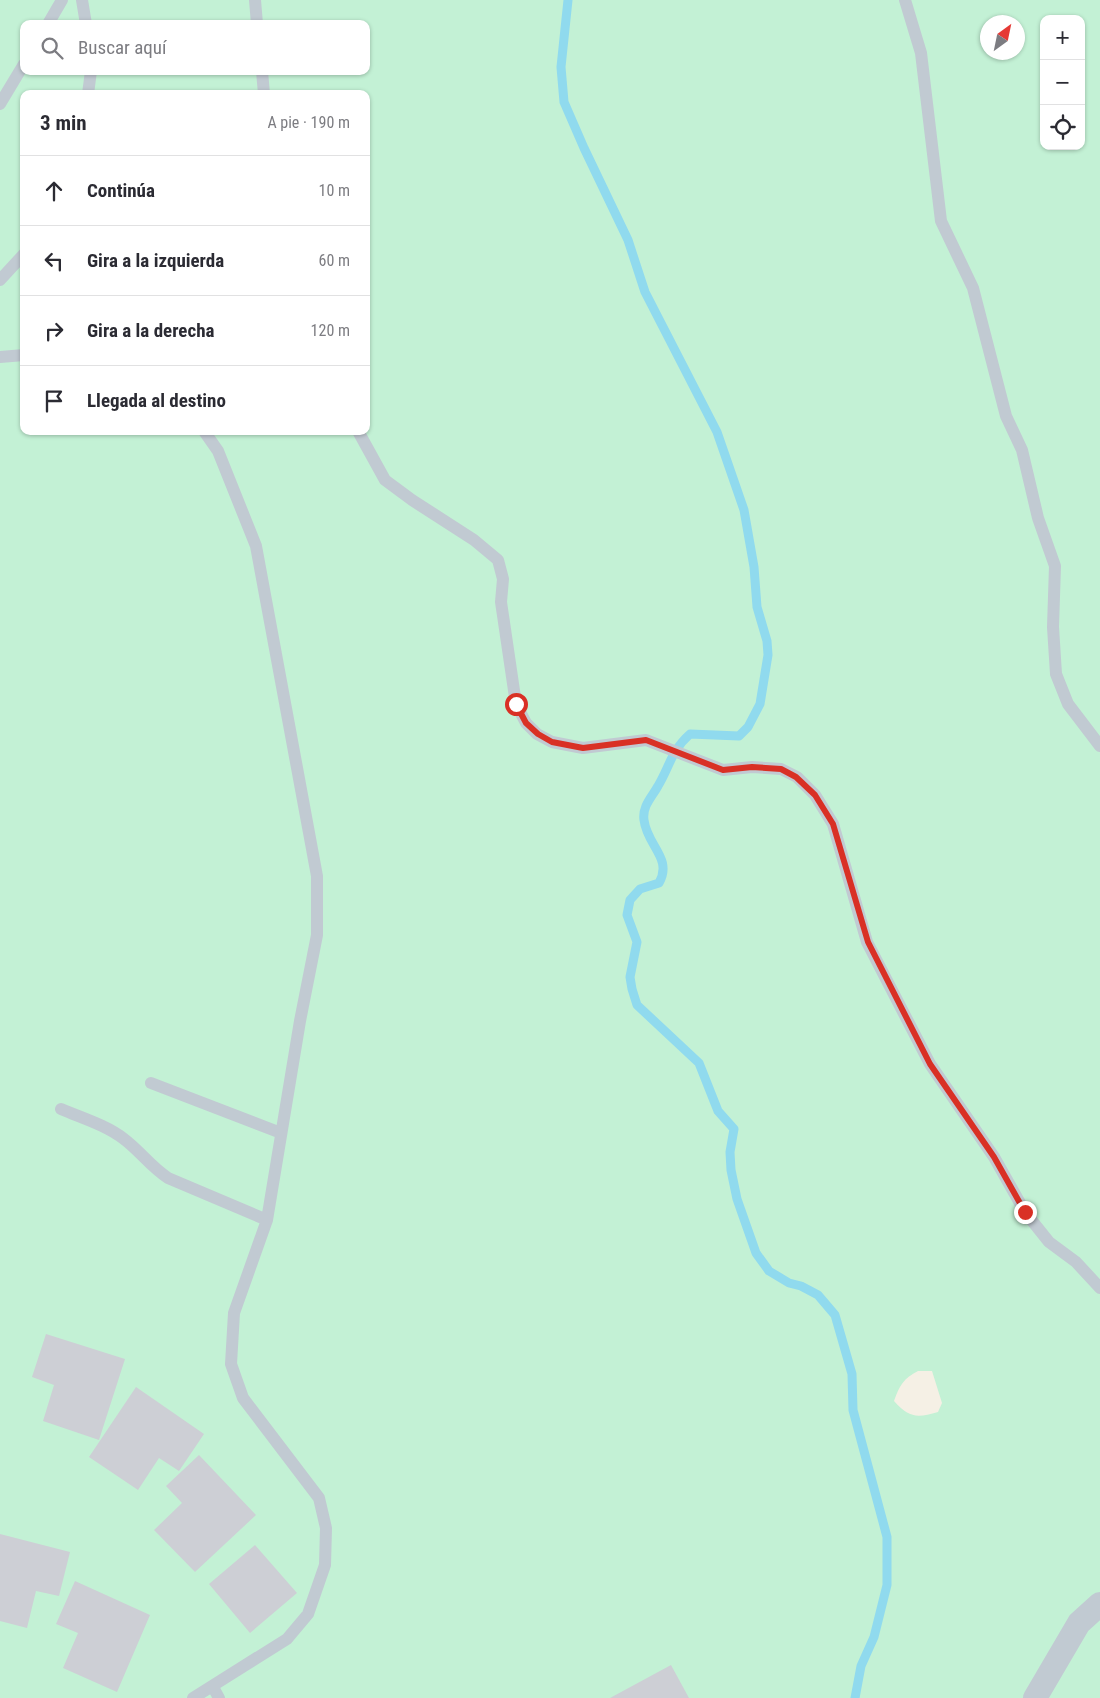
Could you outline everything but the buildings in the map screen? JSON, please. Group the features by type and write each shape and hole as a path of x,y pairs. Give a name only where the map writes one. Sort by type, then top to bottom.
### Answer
{"street":[{"path":"1035,1698 1079,1623 1100,1604"}],"lane":[{"path":"50,20 62,0"},
{"path":"82,0 85,20"},
{"path":"255,0 257,20"},
{"path":"905,0 921,53 941,221 973,288 1006,416 1022,450 1038,518 1055,566 1053,628 1056,674 1068,704 1100,746"},
{"path":"0,104 20,71"},
{"path":"89,90 90,75"},
{"path":"262,75 264,90"},
{"path":"0,280 20,258"},
{"path":"0,357 20,355"},
{"path":"193,1698 216,1692 287,1639 308,1614 325,1565 326,1528 319,1498 243,1398 231,1364 234,1313 267,1220 300,1020 317,935 317,876 256,546 218,451 207,435"},
{"path":"360,435 385,480 474,540 498,560 504,579 501,602 516,704 526,723 538,734 552,742 583,748 646,740 723,770 752,767 781,769 796,777 815,795 833,824 868,942 930,1064 994,1157 1025,1212 1049,1242 1076,1262 1100,1288"},
{"path":"151,1083 281,1133"},
{"path":"61,1109 109,1129 125,1140 153,1168 168,1178 267,1220"}],"green space":[{"path":"0,0 1100,0 1100,1698 0,1698"}],"sand":[{"path":"918,1371 932,1371 942,1403 938,1412 919,1416 909,1414 894,1401 903,1383"}],"waterway":[{"path":"568,0 561,67 564,102 628,240 645,292 717,432 744,510 754,567 757,607 767,641 768,655 760,704 748,727 739,736 690,734 679,746 644,810 646,829 663,866 659,883 640,889 630,900 627,915 637,942 630,977 632,989 637,1005 699,1063 718,1111 734,1129 730,1152 731,1170 737,1199 756,1253 769,1271 789,1283 801,1286 818,1295 835,1315 852,1374 853,1410 887,1537 887,1585 874,1637 861,1666 855,1698"}],"route":[{"path":"516,704 526,723 538,734 552,742 583,748 646,740 671,748 723,770 752,767 781,769 796,777 815,795 833,824 868,942 930,1064 994,1157 1025,1212"}]}
